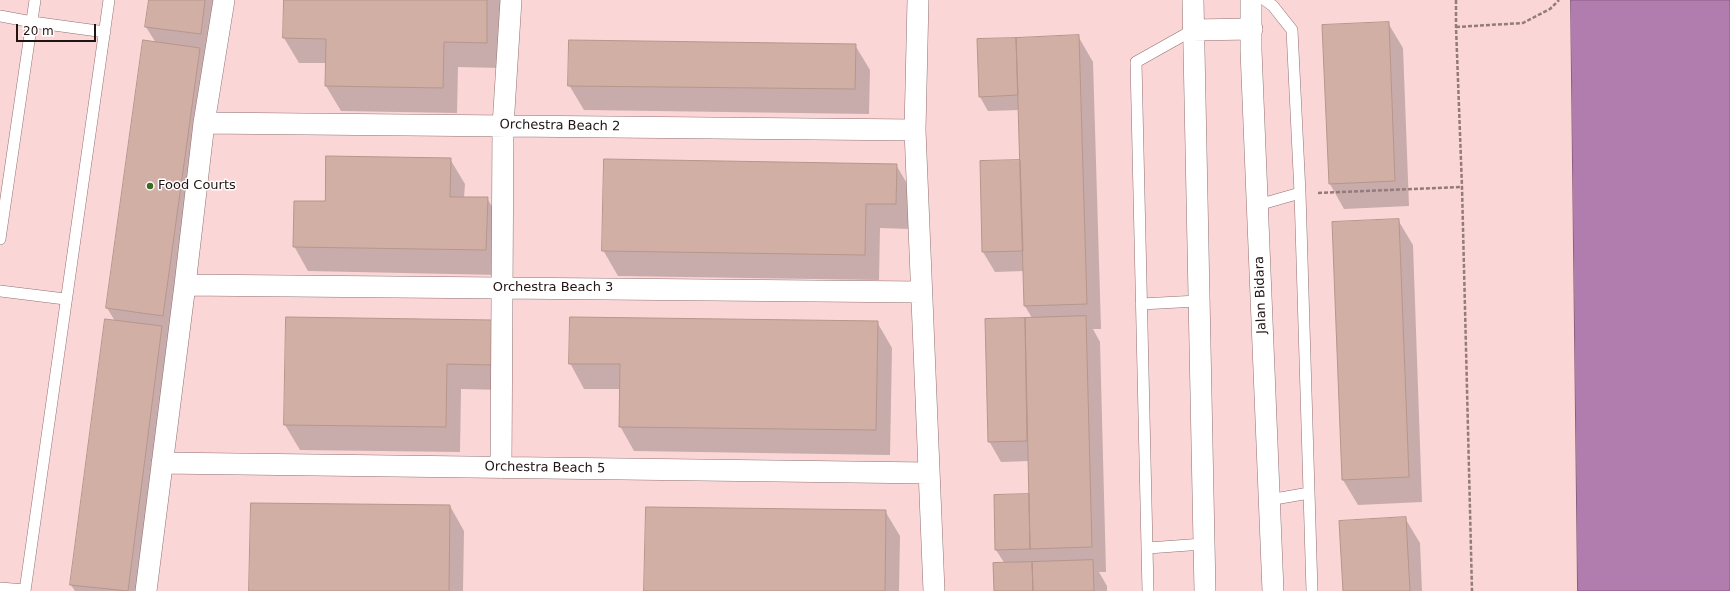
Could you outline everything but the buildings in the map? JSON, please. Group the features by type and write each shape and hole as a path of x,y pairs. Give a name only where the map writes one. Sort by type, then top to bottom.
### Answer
{"street":[{"path":"146,591 204,123 224,0"},
{"path":"500,468 503,126 511,0"},
{"path":"918,0 916,130 921,292 934,591"},
{"path":"1193,0 1205,591"},
{"name":"Jalan Bidara","path":"1251,0 1251,50 1273,591"},
{"path":"1193,30 1252,29"},
{"name":"Orchestra Beach 2","path":"204,123 916,130"},
{"name":"Orchestra Beach 3","path":"185,285 921,292"},
{"name":"Orchestra Beach 5","path":"162,463 929,473"}],"lane":[{"path":"0,239 35,0"},
{"path":"0,588 25,591 65,299 109,0"},
{"path":"1265,0 1273,6 1292,30 1300,193 1312,591"},
{"path":"0,16 105,32"},
{"path":"1148,591 1136,62 1193,30"},
{"path":"1258,205 1300,193"},
{"path":"0,292 65,299"},
{"path":"1141,304 1198,301"},
{"path":"1269,500 1309,493"},
{"path":"1148,548 1203,544"}],"path":[{"path":"1456,0 1472,591"},
{"path":"1456,27 1523,23 1550,9 1559,0"},
{"path":"1300,193 1462,187"}],"shaded area":[{"path":"1571,0 1730,0 1730,591 1578,591"}],"place":[{"name":"Food Courts","path":"150,186"}]}
